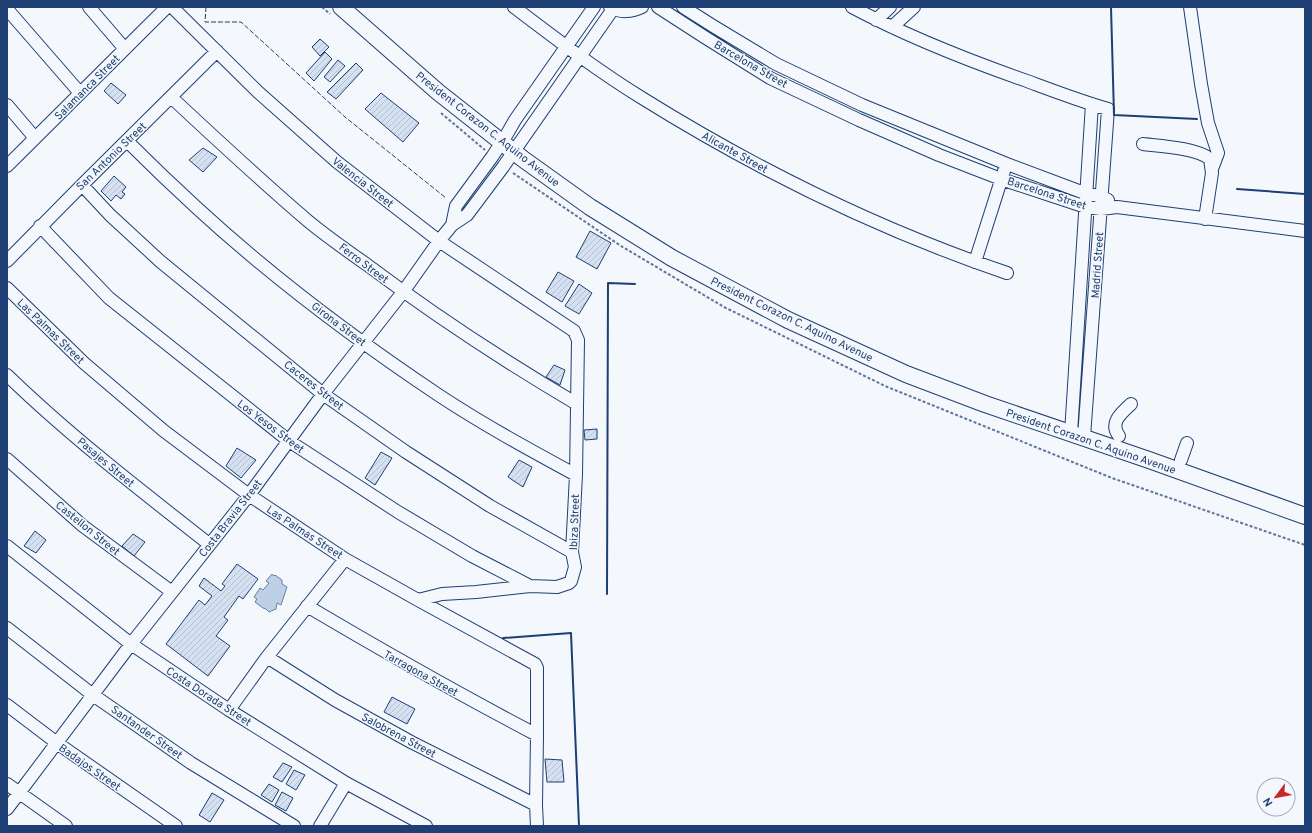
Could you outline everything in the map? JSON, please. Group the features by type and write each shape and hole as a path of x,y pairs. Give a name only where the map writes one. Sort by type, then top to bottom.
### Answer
{"main road":[{"name":"President Corazon C. Aquino Avenue","path":"341,7 438,92 507,147 590,207 666,254 788,320 906,374 985,404 1078,435 1305,516"}],"street":[{"path":"90,7 125,48"},
{"name":"Salamanca Street","path":"7,166 167,7"},
{"name":"Valencia Street","path":"172,7 258,92 337,162 439,241 574,332"},
{"name":"Alicante Street","path":"514,7 566,47 642,98 790,183 868,218 975,262 1007,273"},
{"path":"507,147 515,120 594,7"},
{"path":"507,147 579,56 611,8 628,11 642,7"},
{"name":"Barcelona Street","path":"658,7 770,78 858,120 939,155 1001,179 1086,207 1100,209 1117,206"},
{"name":"Barcelona Street","path":"683,7 719,30 790,70 862,105 1007,164 1087,194 1102,196 1117,206"},
{"name":"Madrid Street","path":"852,7 876,20 946,51 1108,109 1102,196 1078,435"},
{"path":"876,20 890,7"},
{"path":"892,27 914,7"},
{"path":"1190,7 1208,123 1218,153 1212,169"},
{"path":"7,9 80,93"},
{"name":"San Antonio Street","path":"7,261 40,226 217,51"},
{"name":"Ferro Street","path":"171,97 234,156 309,222 403,292 466,335 531,377 577,404"},
{"name":"Madrid Street","path":"1078,435 1086,207 1092,104"},
{"path":"7,105 35,138"},
{"name":"Girona Street","path":"127,141 197,209 277,276 364,343 441,397 515,442 576,475"},
{"path":"1143,144 1205,154 1210,159 1212,173 1205,219"},
{"name":"Costa Bravia Street","path":"7,809 131,644 249,495 323,394 403,292 452,225 456,206 507,147"},
{"path":"975,262 1007,164"},
{"name":"Caceres Street","path":"82,185 110,215 161,262 323,394 406,452 490,506 572,552"},
{"path":"1117,206 1205,219 1305,231"},
{"name":"Los Yesos Street","path":"40,226 109,298 289,441 412,520 472,556 530,586"},
{"name":"Las Palmas Street","path":"7,288 84,363 164,430 249,495 345,559 535,664 537,735"},
{"name":"Ibiza Street","path":"418,600 442,594 530,586 557,586 569,583 573,577 575,567 572,552 576,475 578,340 574,332"},
{"name":"Pasajes Street","path":"7,375 24,392 110,466 209,544"},
{"path":"1119,436 1115,431 1114,426 1120,414 1130,404"},
{"path":"1181,460 1187,443"},
{"name":"Castellon Street","path":"7,459 83,526 172,592"},
{"name":"Costa Dorada Street","path":"7,546 131,644 229,710 346,783 426,826"},
{"path":"229,710 267,657 345,559"},
{"name":"Tarragona Street","path":"307,606 380,650 537,735"},
{"name":"Santander Street","path":"7,628 94,695 191,763 294,826"},
{"name":"Salobrena Street","path":"267,657 335,700 410,742 536,805"},
{"name":"Badajos Street","path":"7,705 57,743 176,826"},
{"path":"537,735 537,826"},
{"path":"320,826 346,783"},
{"path":"7,784 66,826"}],"water":[{"path":"272,574 282,580 282,584 287,587 281,605 277,603 276,609 269,612 255,602 257,599 254,597 260,588 263,590 269,583 266,581"}],"building":[{"path":"320,39 329,47 320,56 312,47"},
{"path":"325,52 332,59 314,81 306,73"},
{"path":"338,60 345,66 330,82 324,77"},
{"path":"356,63 363,70 336,99 327,92"},
{"path":"111,83 126,95 118,104 104,91"},
{"path":"381,93 419,123 403,142 365,109"},
{"path":"203,148 217,157 203,172 189,160"},
{"path":"114,176 126,187 122,192 125,194 121,199 116,195 111,201 101,191"},
{"path":"590,231 611,243 597,269 576,257"},
{"path":"558,272 574,281 562,302 546,292"},
{"path":"579,284 592,293 579,314 565,306"},
{"path":"554,365 565,370 560,385 546,377"},
{"path":"597,429 597,439 585,440 584,430"},
{"path":"237,448 256,460 241,478 226,466"},
{"path":"381,452 392,458 375,485 365,478"},
{"path":"519,460 532,467 523,487 508,477"},
{"path":"35,531 46,540 36,553 24,546"},
{"path":"133,534 145,542 134,556 122,546"},
{"path":"237,564 258,579 243,599 239,596 224,617 228,620 216,636 230,646 208,676 166,644 199,600 205,605 212,596 199,586 204,578 221,591 225,586 222,584"},
{"path":"392,697 415,709 407,724 384,712"},
{"path":"545,759 562,760 564,782 547,782"},
{"path":"283,763 292,767 282,782 273,777"},
{"path":"294,770 305,775 296,790 286,784"},
{"path":"269,784 279,790 272,802 261,795"},
{"path":"282,792 293,798 286,811 275,805"},
{"path":"212,793 224,800 210,822 199,815"}],"fence":[{"path":"206,7 205,22 241,22 345,117 446,198"}],"wall":[{"path":"1111,7 1114,115 1197,119"},
{"path":"1237,189 1305,194"},
{"path":"607,594 608,283 635,284"},
{"path":"503,638 571,633 579,826"}]}
